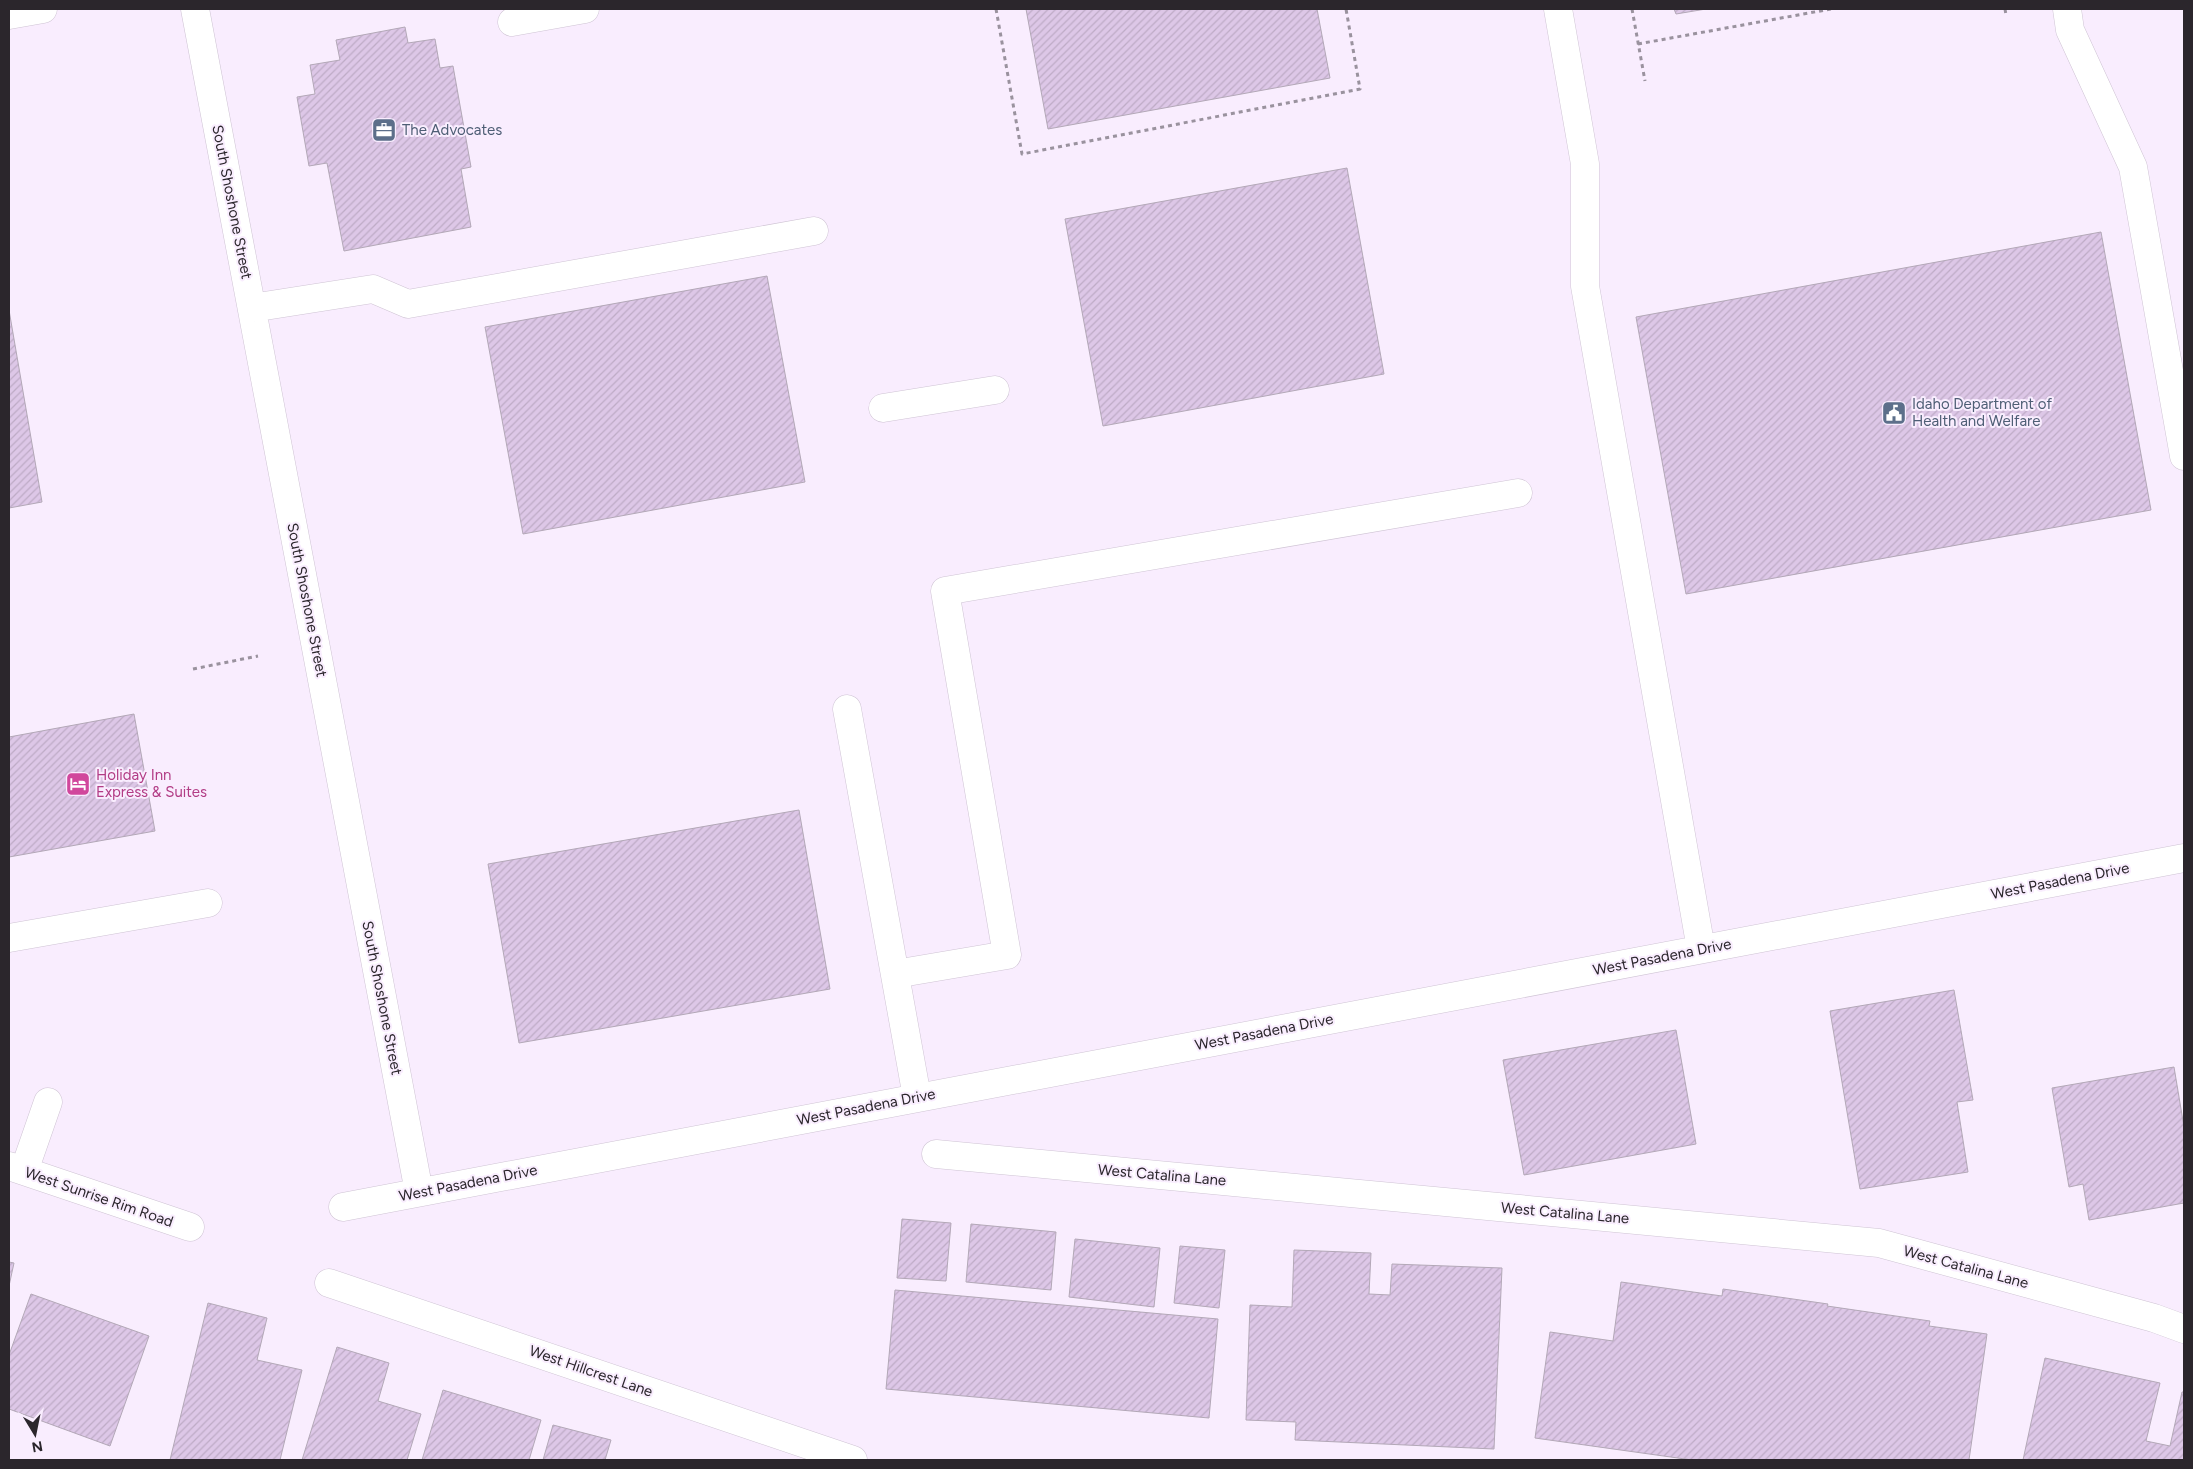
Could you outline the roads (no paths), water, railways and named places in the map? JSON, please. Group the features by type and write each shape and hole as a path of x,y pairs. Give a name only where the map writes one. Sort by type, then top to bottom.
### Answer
{"street":[{"path":"9,15 43,9"},
{"name":"South Shoshone Street","path":"195,9 419,1192"},
{"path":"512,22 585,9"},
{"path":"1558,9 1586,164 1585,286 1700,949"},
{"path":"2067,9 2070,30 2133,167 2184,456"},
{"path":"252,308 373,289 408,304 814,231"},
{"path":"883,408 995,390"},
{"path":"895,974 1007,955 945,591 1518,493"},
{"path":"847,709 917,1097"},
{"name":"West Pasadena Drive","path":"343,1207 2184,858"},
{"path":"9,938 208,903"},
{"path":"16,1169 48,1102"},
{"name":"West Catalina Lane","path":"936,1154 1879,1243 2154,1318 2184,1329"},
{"name":"West Sunrise Rim Road","path":"16,1169 190,1227"},
{"name":"West Hillcrest Lane","path":"329,1283 853,1460"}],"place":[{"name":"The Advocates","path":"384,130"},
{"name":"Idaho Department of Health and Welfare","path":"1894,413"},
{"name":"Holiday Inn Express & Suites","path":"78,784"}]}
